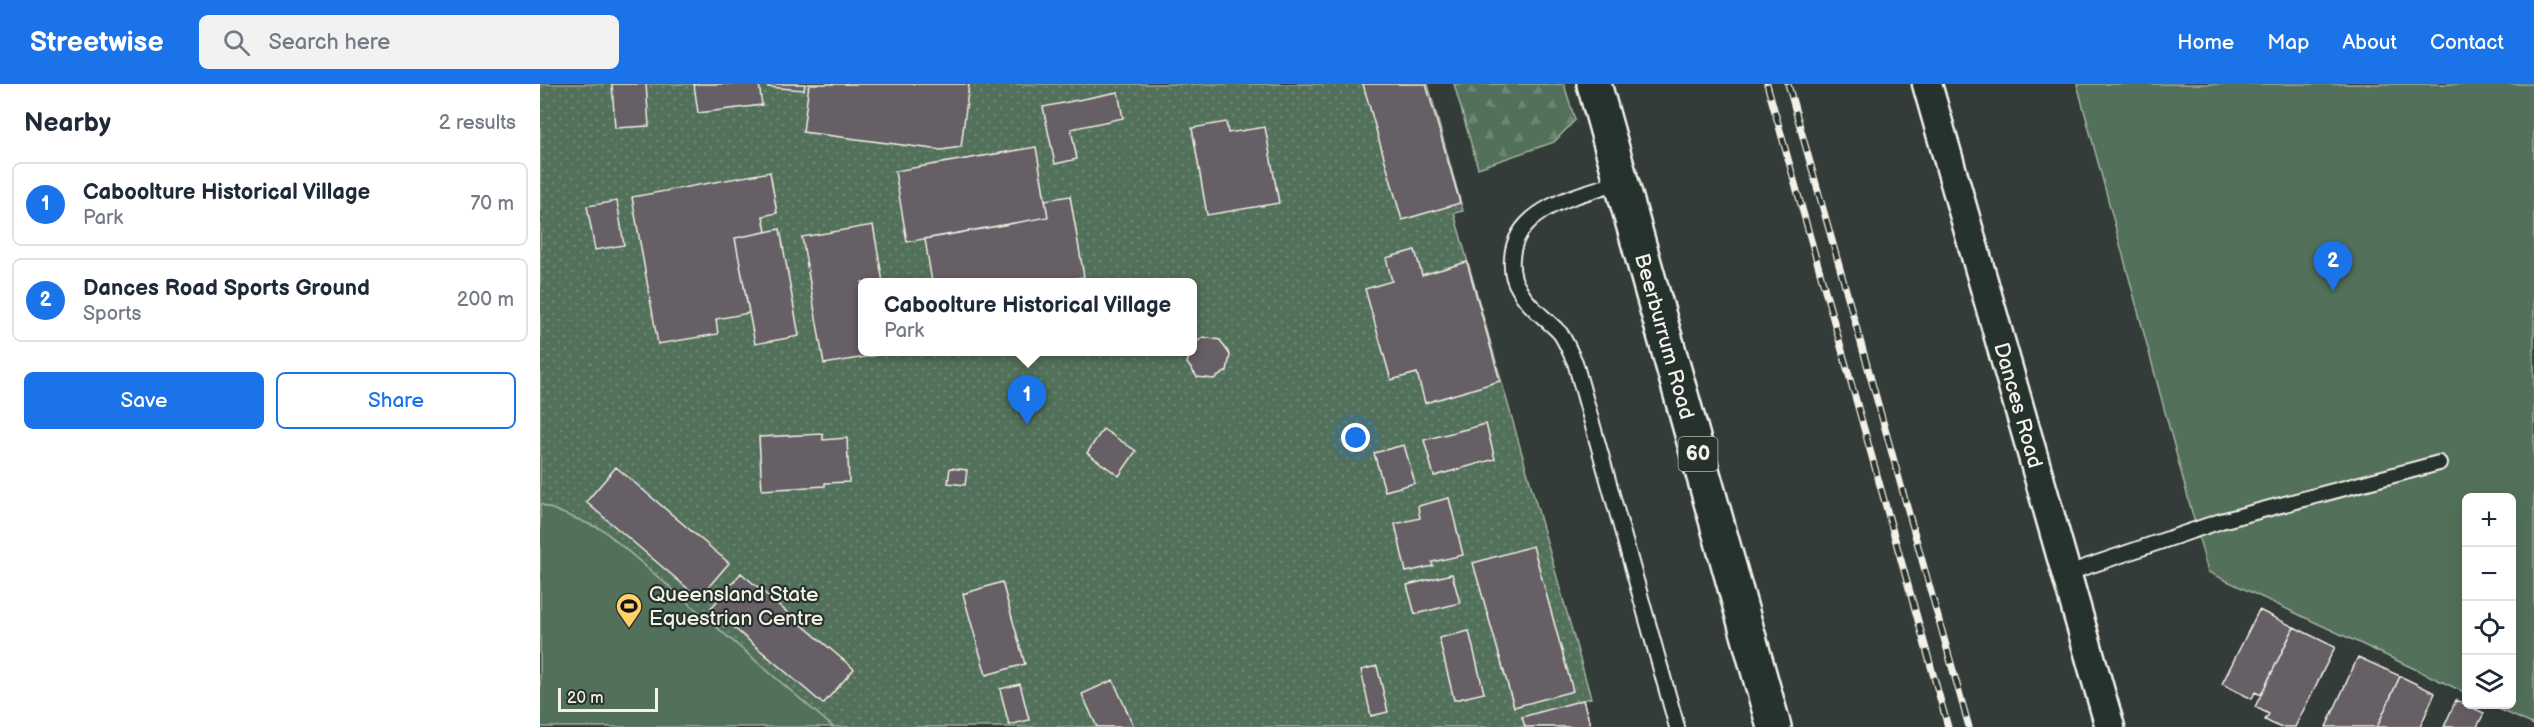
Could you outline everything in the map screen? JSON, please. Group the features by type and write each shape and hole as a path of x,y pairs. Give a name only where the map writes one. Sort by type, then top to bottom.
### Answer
{"main road":[{"name":"Beerburrum Road","path":"1594,84 1774,727"}],"street":[{"name":"Dances Road","path":"1927,84 2110,727"}],"lane":[{"path":"1622,181 1539,213 1520,230 1512,250 1511,269 1519,290 1539,315 1561,334 1575,362 1677,727"},
{"path":"2065,574 2221,521 2439,463"}],"green space":[{"path":"540,84 1428,84 1463,211 1454,213 1591,698 1583,700 1591,727 833,727 603,530 540,504"},
{"path":"1454,84 1564,84 1575,120 1554,142 1478,168"},
{"path":"2077,84 2534,84 2534,725 2499,709 2516,709 2516,493 2462,493 2462,691 2208,572"},
{"name":"Queensland State Equestrian Centre","path":"540,504 603,530 833,727 540,727"}],"building":[{"path":"612,84 646,84 649,126 615,128"},
{"path":"694,84 759,84 762,105 698,113"},
{"path":"768,84 805,84 804,90 768,87"},
{"path":"809,84 969,84 961,147 941,150 803,132"},
{"path":"1363,84 1426,84 1460,203 1402,220"},
{"path":"1118,92 1123,118 1071,129 1077,159 1055,164 1043,107"},
{"path":"1226,122 1228,133 1265,127 1279,203 1207,215 1192,128"},
{"path":"1036,147 1048,217 907,242 895,171"},
{"path":"770,172 777,213 763,216 766,232 735,238 749,313 716,319 718,334 658,344 632,197"},
{"path":"1070,196 1084,277 931,278 925,239 1048,217 1045,200"},
{"path":"617,201 624,245 595,250 587,206"},
{"path":"873,225 882,278 858,278 858,356 871,356 824,364 802,237"},
{"path":"780,229 799,336 755,344 735,238"},
{"path":"1415,250 1422,275 1467,262 1500,381 1425,403 1417,373 1391,380 1365,289 1392,281 1386,258"},
{"path":"1203,337 1220,340 1230,355 1227,371 1214,379 1197,377 1187,363 1189,356 1197,356 1197,342"},
{"path":"1486,424 1495,459 1434,476 1424,440"},
{"path":"1103,429 1136,451 1119,476 1087,453"},
{"path":"823,434 823,440 847,438 849,482 762,490 759,437"},
{"path":"1404,445 1415,483 1385,491 1374,453"},
{"path":"616,467 729,563 699,598 586,502"},
{"path":"950,468 967,470 965,485 948,483"},
{"path":"1449,498 1463,555 1432,562 1433,566 1406,572 1395,524 1420,518 1418,506"},
{"path":"1533,546 1573,691 1514,707 1473,563"},
{"path":"741,573 854,669 823,704 711,608"},
{"path":"1452,574 1460,603 1415,614 1407,585"},
{"path":"1002,582 1025,664 986,675 963,594"},
{"path":"2259,610 2294,627 2261,695 2255,692 2252,699 2222,684"},
{"path":"2294,627 2335,647 2295,727 2279,727 2265,720 2269,714 2255,707"},
{"path":"1469,631 1484,693 1454,700 1439,638"},
{"path":"2358,657 2400,676 2377,727 2326,727"},
{"path":"1377,666 1388,712 1371,716 1361,670"},
{"path":"2400,676 2435,693 2420,727 2377,727"},
{"path":"1113,680 1134,727 1097,727 1082,694"},
{"path":"1020,684 1029,720 1009,725 1000,689"},
{"path":"1583,700 1591,727 1525,727 1522,717"},
{"path":"2456,700 2462,703 2462,709 2475,709 2484,713 2477,727 2444,727"}],"railway":[{"path":"1767,84 1948,727"},
{"path":"1788,84 1969,727"}],"place":[{"name":"Dances Road Sports Ground","path":"2333,291"},
{"name":"Caboolture Historical Village","path":"1027,425"},
{"name":"Queensland State Equestrian Centre","path":"629,629"}]}
